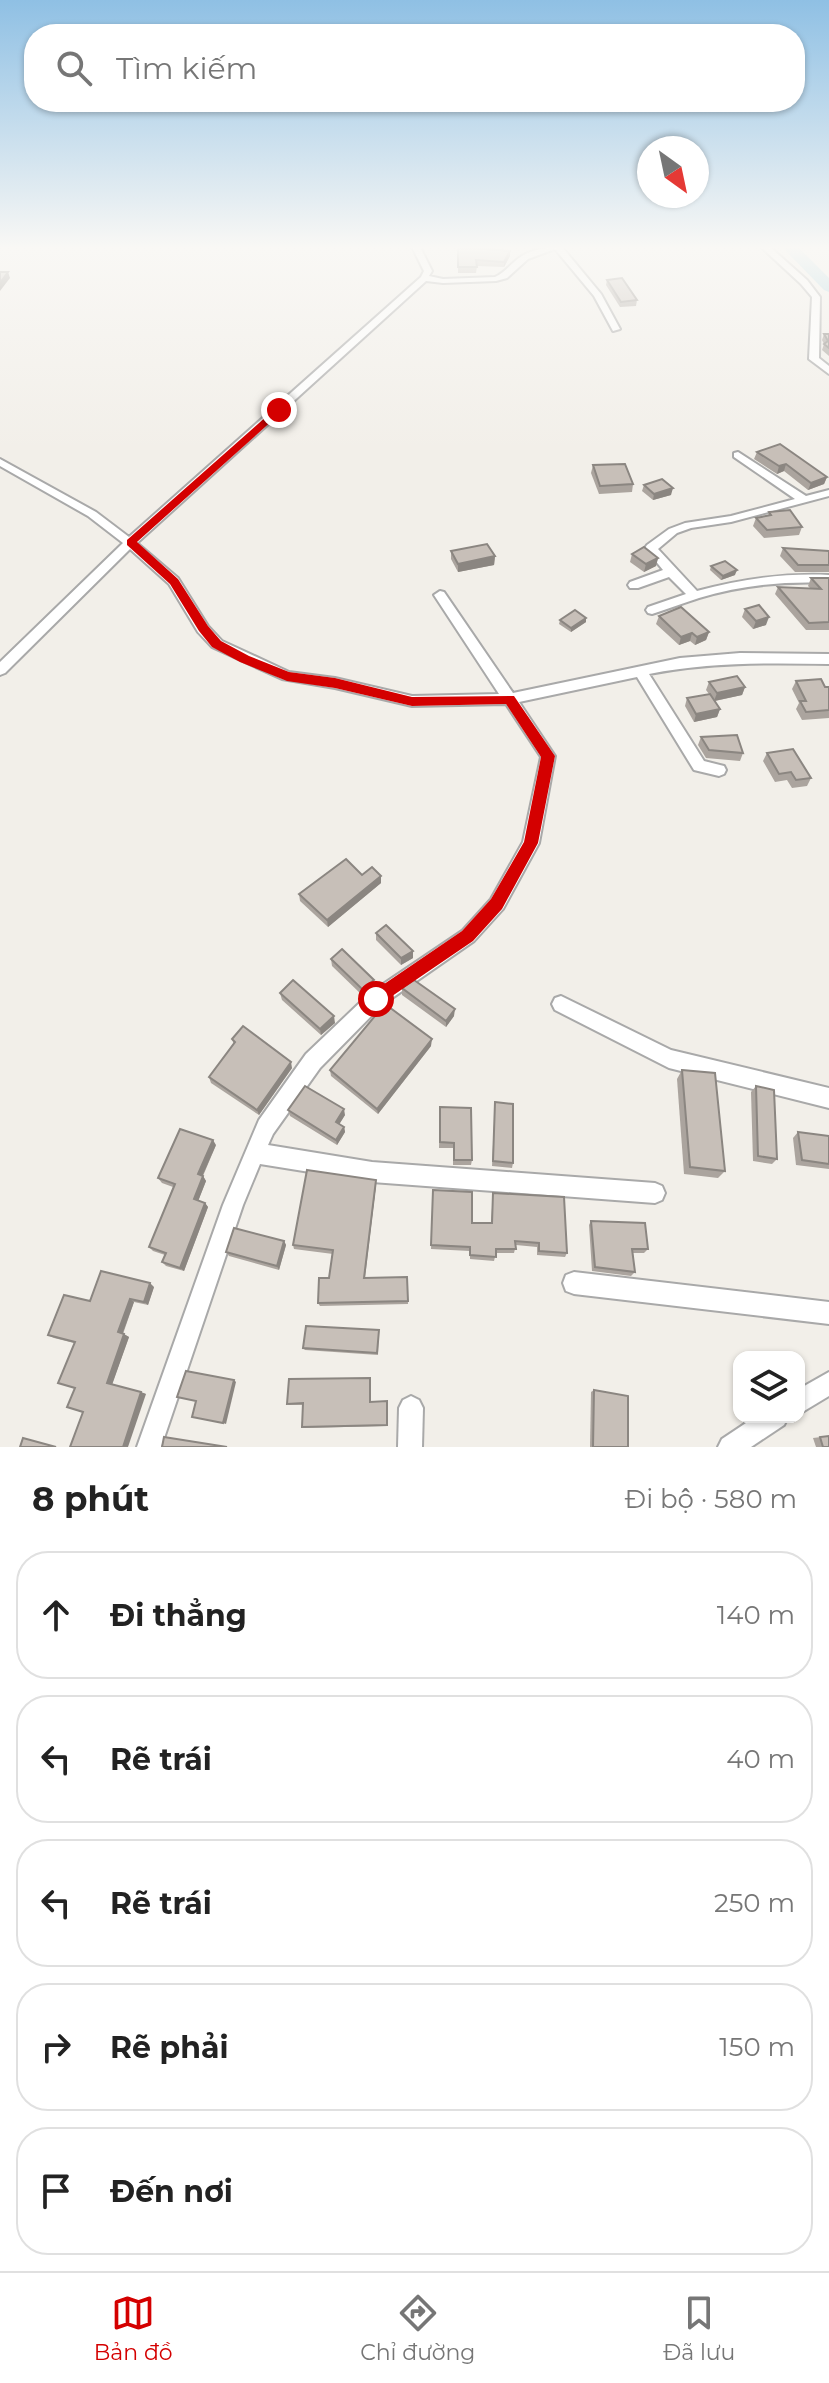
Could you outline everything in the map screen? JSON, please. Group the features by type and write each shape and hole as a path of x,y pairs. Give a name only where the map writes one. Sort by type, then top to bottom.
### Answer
{"street":[{"path":"0,670 131,542 383,315"},
{"path":"607,315 616,329"},
{"path":"815,315 814,359 829,371"},
{"path":"738,455 803,499"},
{"path":"0,462 92,514 131,542 174,581 203,629 217,644 274,672 412,701 510,699 680,663 740,658 829,659"},
{"path":"693,594 651,548 673,531 829,493"},
{"path":"634,585 671,572"},
{"path":"652,610 693,594 774,579 829,579"},
{"path":"149,1447 233,1205 266,1127 313,1061 376,999 468,936 504,892 531,843 548,756 440,595"},
{"path":"639,670 699,766 719,770"},
{"path":"561,1004 669,1059 829,1098"},
{"path":"255,1153 372,1172 655,1193"},
{"path":"574,1283 829,1313"},
{"path":"805,1398 829,1383"},
{"path":"410,1447 411,1408"},
{"path":"730,1447 767,1423"}],"building":[{"path":"780,444 827,477 811,483 786,464 779,466 757,452"},
{"path":"625,464 633,484 600,486 593,465"},
{"path":"662,479 673,488 654,494 644,485"},
{"path":"790,510 802,527 767,530 756,518 771,515 769,512"},
{"path":"487,544 495,556 458,564 451,551"},
{"path":"644,547 658,558 646,564 632,554"},
{"path":"783,548 829,551 829,565 798,565"},
{"path":"725,561 737,570 723,576 711,566"},
{"path":"811,578 829,578 829,622 809,623 778,587 821,589"},
{"path":"759,605 769,617 756,621 745,609"},
{"path":"681,607 709,632 697,637 692,633 681,637 659,616"},
{"path":"575,610 586,618 571,628 560,620"},
{"path":"737,676 745,687 717,693 709,682"},
{"path":"821,679 825,687 829,687 829,710 806,712 800,701 806,701 796,681"},
{"path":"710,694 720,709 696,714 687,698"},
{"path":"737,735 743,753 709,750 701,737"},
{"path":"793,749 811,778 796,780 791,772 779,774 767,753"},
{"path":"346,859 362,875 372,867 381,876 327,920 299,894"},
{"path":"386,925 413,951 401,958 376,933"},
{"path":"342,949 374,980 362,989 331,959"},
{"path":"293,980 334,1016 320,1029 280,993"},
{"path":"414,980 455,1009 446,1021 402,988"},
{"path":"385,1004 432,1039 377,1109 330,1070"},
{"path":"243,1026 291,1062 257,1110 209,1077"},
{"path":"682,1070 715,1073 725,1171 690,1167"},
{"path":"305,1086 344,1109 336,1122 344,1127 336,1140 288,1110"},
{"path":"756,1086 774,1090 777,1159 758,1156"},
{"path":"495,1102 513,1104 513,1163 493,1161"},
{"path":"440,1107 471,1108 472,1160 454,1160 454,1143 440,1142"},
{"path":"180,1129 213,1140 198,1174 203,1176 194,1199 205,1203 180,1268 162,1262 166,1253 149,1247 175,1184 158,1178"},
{"path":"798,1132 829,1136 829,1164 802,1160"},
{"path":"307,1170 376,1180 364,1278 407,1277 408,1301 318,1303 319,1278 329,1278 333,1250 293,1245"},
{"path":"433,1190 472,1192 472,1223 492,1223 493,1193 564,1197 567,1253 539,1251 539,1243 515,1241 516,1249 496,1249 496,1257 470,1255 470,1247 431,1245"},
{"path":"591,1221 645,1223 648,1249 632,1249 635,1272 595,1267"},
{"path":"234,1228 284,1241 277,1266 226,1252"},
{"path":"101,1271 150,1283 144,1302 130,1299 118,1332 124,1334 107,1383 141,1392 123,1447 70,1447 83,1412 67,1407 75,1388 58,1383 75,1342 48,1335 64,1295 90,1301"},
{"path":"306,1326 379,1330 377,1353 303,1348"},
{"path":"186,1371 234,1380 223,1423 192,1417 196,1401 177,1397"},
{"path":"370,1378 370,1402 387,1401 387,1425 302,1427 303,1403 287,1404 289,1379"},
{"path":"594,1390 628,1396 628,1447 593,1447"},
{"path":"829,1436 829,1447 823,1447 820,1437"},
{"path":"164,1437 227,1447 162,1447"},
{"path":"23,1438 56,1447 20,1447"}],"route":[{"path":"279,410 131,542 174,581 203,629 217,644 245,659 287,676 335,683 412,701 510,699 548,756 531,843 497,904 468,936 376,999"}]}
